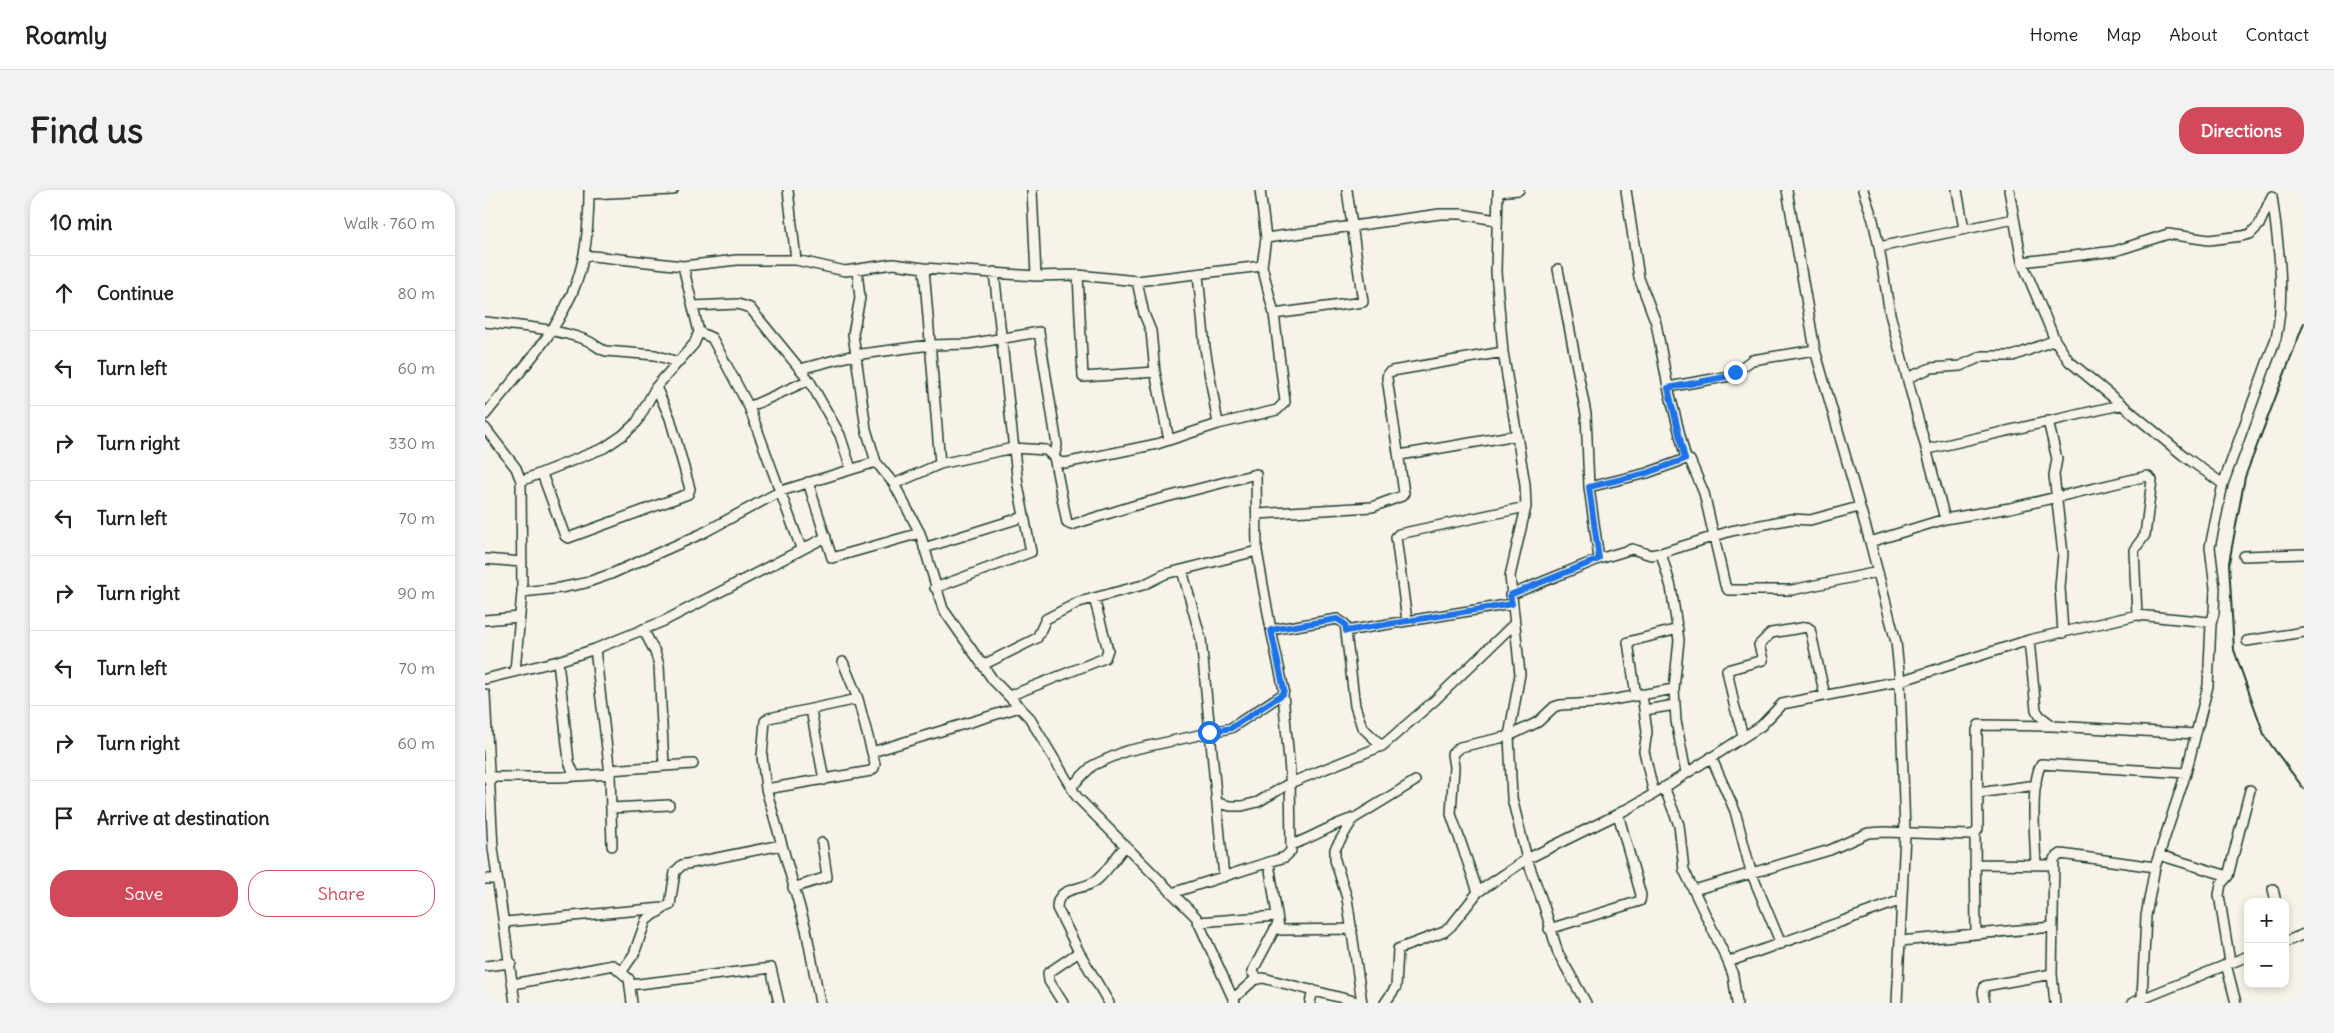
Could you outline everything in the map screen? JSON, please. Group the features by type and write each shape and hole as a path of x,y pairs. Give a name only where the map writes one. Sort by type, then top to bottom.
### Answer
{"street":[{"path":"485,415 552,330 567,305 578,280 584,255 589,192 673,190"},
{"path":"787,190 796,260"},
{"path":"1032,190 1037,276"},
{"path":"1045,450 1065,463 1133,450 1218,424 1277,410 1285,402 1274,314 1262,266 1266,238 1260,190"},
{"path":"1274,314 1363,302 1347,190"},
{"path":"1519,190 1498,191 1496,220 1497,272 1503,352 1525,484 1526,507 1509,576 1520,679 1509,736 1513,806 1527,859 1558,953 1586,1003"},
{"path":"1626,190 1639,278 1656,323 1668,388 1685,459"},
{"path":"1787,190 1815,350 1870,542 1896,642 1901,681 1905,833 1897,1003"},
{"path":"1863,190 1879,247 1890,314 1928,449 1945,519"},
{"path":"1957,190 1965,229"},
{"path":"2009,190 2022,262 2055,340 2069,361 2120,405 2184,456 2223,484"},
{"path":"2022,262 2127,248 2169,234 2209,240 2250,234 2259,224 2272,193"},
{"path":"2142,998 2146,916 2155,867 2186,773 2208,686 2211,624 2215,612 2215,588 2210,547 2223,484 2276,338 2281,315 2281,266 2272,193"},
{"path":"1266,238 1351,225 1445,214 1496,220"},
{"path":"1879,247 2014,220"},
{"path":"584,255 683,266 737,260 796,260 833,270 857,271 883,264 1037,276 1078,274 1137,281 1262,266"},
{"path":"521,481 604,448 623,435 637,422 656,387 694,344 699,332 683,266"},
{"path":"924,268 940,464"},
{"path":"1558,269 1583,395 1589,487 1599,559"},
{"path":"857,271 860,298 853,328 854,354 866,429 876,462 894,484 920,533 935,588 943,609 993,680 1020,707 1036,727 1083,804 1199,922 1234,1001 1258,978"},
{"path":"935,588 1029,555 1031,549 1023,517 1013,448 996,307 994,272"},
{"path":"1078,274 1083,377 1155,372"},
{"path":"1198,274 1205,348 1218,424"},
{"path":"1137,281 1144,314 1151,331 1155,372 1169,440"},
{"path":"693,306 744,304 750,308 809,380 840,435 851,469"},
{"path":"485,322 552,330 586,340 593,343 599,349 606,351 655,355 678,362"},
{"path":"699,332 711,338 749,407 801,548"},
{"path":"800,369 854,354 930,345 969,344 1037,332 1040,334 1057,445 1054,457 1067,523 1071,525 1136,505 1254,474 1257,476 1257,551 1284,690 1290,783 1291,851 1285,857 1269,863 1172,893"},
{"path":"1907,378 1931,368 1960,366 1988,354 2013,356 2055,340"},
{"path":"1668,388 1730,376 1751,360 1815,350"},
{"path":"1258,514 1372,507 1402,496 1404,492 1400,455 1387,378 1388,373 1503,352"},
{"path":"749,407 809,380"},
{"path":"542,474 567,538 687,494 690,489 670,418 656,387"},
{"path":"1928,449 2120,405"},
{"path":"2048,421 2057,459 2055,476 2063,554 2060,587 2063,633"},
{"path":"485,428 516,468 521,481 522,562 515,672"},
{"path":"1400,455 1517,435"},
{"path":"894,484 940,464 1013,448 1045,450 1057,445"},
{"path":"1589,487 1647,473 1685,459 1692,461 1703,490 1725,585 1728,590 1792,590 1878,572"},
{"path":"521,592 568,586 611,574 701,534 781,491 876,462"},
{"path":"1870,542 1945,519 2057,498 2147,476 2151,477 2148,525 2145,535 2134,550 2137,615"},
{"path":"808,482 831,556 835,558 920,533"},
{"path":"1407,621 1395,542 1399,534 1526,507"},
{"path":"1346,631 1407,621 1511,599 1599,559 1631,549 1651,555 1791,519 1810,520 1859,507"},
{"path":"925,548 1023,517"},
{"path":"485,679 558,661 595,649 643,629 734,586 801,548 826,537"},
{"path":"983,665 1037,638 1046,619 1051,615 1094,598 1143,585 1165,574 1257,551"},
{"path":"1661,553 1671,587 1678,629 1680,649 1674,689 1677,728 1686,773"},
{"path":"2244,556 2304,554"},
{"path":"485,559 522,562"},
{"path":"1182,570 1200,632 1224,877"},
{"path":"1009,696 1105,658 1108,650 1094,598"},
{"path":"1385,1003 1396,987 1396,955 1398,949 1436,936 1451,926 1478,892 1527,859 1618,814 1665,787 1767,721 1782,704 1901,681 2029,640 2137,615 2209,622 2211,624"},
{"path":"485,620 519,617"},
{"path":"1271,630 1337,619 1345,624 1355,706 1362,727 1382,746"},
{"path":"1218,803 1242,806 1258,802 1290,783 1382,746 1434,701 1514,624"},
{"path":"1743,736 1727,670 1763,660 1759,644 1771,633 1807,627 1810,629 1825,696"},
{"path":"643,629 655,652 659,665 664,766"},
{"path":"1653,794 1644,751 1647,734 1645,710 1639,695 1628,642 1678,629"},
{"path":"2247,641 2304,632"},
{"path":"2029,640 2036,710 2040,716 2053,726"},
{"path":"595,649 610,772 612,846"},
{"path":"558,661 569,762 575,776"},
{"path":"766,789 871,771 875,768 859,699 843,662"},
{"path":"1478,892 1451,814 1452,754 1460,747 1509,736 1538,722 1554,707 1560,705 1595,703 1674,689"},
{"path":"485,694 487,777 491,832 496,879 511,963 515,1003"},
{"path":"1071,787 1092,766 1125,752 1231,728 1283,694"},
{"path":"820,1003 805,929 766,789 762,756 765,721 769,718 859,699"},
{"path":"1645,710 1675,705"},
{"path":"872,752 1020,707"},
{"path":"811,710 824,780"},
{"path":"1976,934 1975,834 1978,829 1977,730 1979,725 2053,726 2196,734"},
{"path":"1711,757 1735,811 1751,872 1781,944"},
{"path":"560,777 569,762"},
{"path":"2036,865 2034,822 2036,785 2039,766 2044,762 2186,773"},
{"path":"487,777 560,777 693,764"},
{"path":"1291,845 1307,840 1342,821 1354,818 1415,780"},
{"path":"1978,793 2036,785"},
{"path":"1665,787 1679,825 1684,870 1729,962 1737,1003"},
{"path":"2236,1003 2228,963 2219,895 2221,884 2228,876 2250,790"},
{"path":"611,808 669,805"},
{"path":"1549,928 1640,901 1641,895 1618,814"},
{"path":"1277,921 1252,972 1258,978 1362,1003 1347,898 1334,855 1335,849 1354,818"},
{"path":"1694,890 1830,850 1868,833 1975,834"},
{"path":"793,888 827,877 821,843"},
{"path":"621,971 634,954 646,920 670,905 675,872 682,865 781,845"},
{"path":"1109,1003 1079,952 1057,908 1059,897 1063,893 1095,882 1125,846"},
{"path":"2055,1003 2052,974 2054,859 2061,854 2155,867"},
{"path":"2159,855 2228,876"},
{"path":"1269,863 1277,921 1281,930 1352,929"},
{"path":"1975,864 2054,865"},
{"path":"485,879 496,879"},
{"path":"2273,889 2275,898"},
{"path":"1729,962 1902,900"},
{"path":"505,922 663,908"},
{"path":"1199,922 1277,921"},
{"path":"1900,941 2052,927"},
{"path":"2289,938 2304,934"},
{"path":"1063,1003 1049,981 1048,973 1079,952"},
{"path":"2132,1003 2244,957"},
{"path":"485,966 511,963"},
{"path":"513,984 613,965 629,979 632,1003"},
{"path":"630,985 771,968 779,1003"},
{"path":"1985,1003 1983,992 1985,986 2052,974"},
{"path":"1310,1003 1313,990"}],"railway":[{"path":"2304,323 2245,477 2229,563 2234,650 2265,737 2304,789"}],"route":[{"path":"1209,732 1231,728 1279,699 1283,694 1284,690 1271,630 1337,619 1345,624 1346,631 1512,604 1510,595 1599,559 1589,487 1647,473 1685,459 1668,388 1730,376 1735,372"}]}
